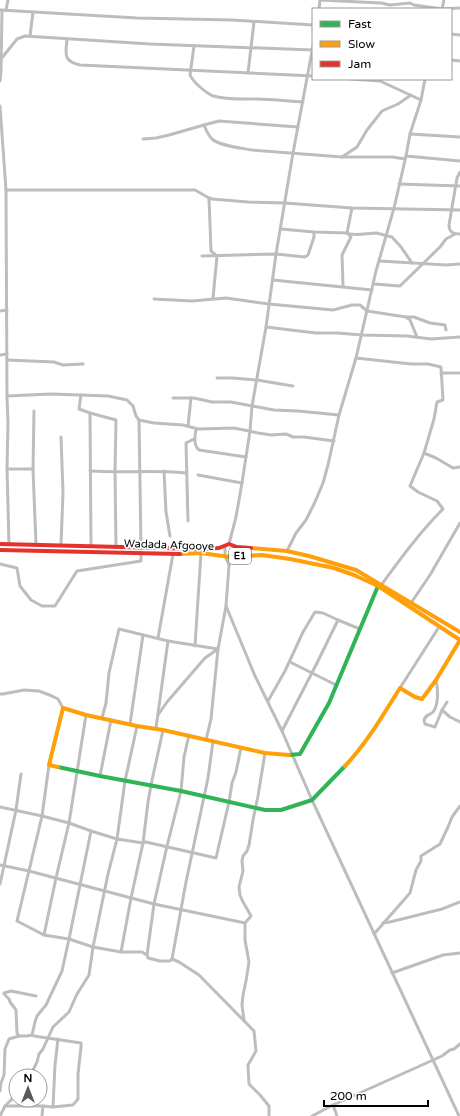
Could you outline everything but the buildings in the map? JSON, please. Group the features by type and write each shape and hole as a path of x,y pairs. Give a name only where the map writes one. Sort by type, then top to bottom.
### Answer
{"main road":[{"name":"Wadada Afgooye","path":"0,544 202,549 217,548 227,545 287,551 356,570 460,640"},
{"name":"Wadada Afgooye","path":"0,550 173,554 201,553 226,556 262,555 290,559 334,568 380,585 460,632"},
{"path":"380,585 329,703 300,754 292,755 265,753 156,728 137,726 63,708 50,765 181,791 265,810 281,810 312,800 357,752 374,730 400,688 415,697 422,699 436,680 460,640"}],"street":[{"path":"0,82 0,35 2,10 8,0"},
{"path":"320,0 382,2 390,5 410,3 435,8"},
{"path":"2,10 137,18 232,20 312,25"},
{"path":"30,36 33,12"},
{"path":"248,73 254,22"},
{"path":"1,59 18,39 23,36 150,44 312,50"},
{"path":"67,39 67,59 74,64 80,65 312,76"},
{"path":"194,46 190,71 192,78 210,94 233,99 303,102"},
{"path":"206,740 211,719 218,649 226,606 228,565 226,556 227,545 236,517 242,483 250,431 252,406 266,327 276,254 293,153 312,55"},
{"path":"366,80 380,81 421,100"},
{"path":"287,551 296,533 306,520 323,483 339,416 362,335 372,290 394,208 410,134 421,100 425,80"},
{"path":"342,157 357,147 367,130 382,111 398,104 410,95"},
{"path":"0,106 6,190 7,469 9,545"},
{"path":"143,139 169,135 219,121 298,127"},
{"path":"204,125 210,138 216,142 252,150 342,157 406,157 460,161"},
{"path":"410,134 460,137"},
{"path":"455,234 449,228 457,178 460,172"},
{"path":"399,184 460,186"},
{"path":"6,190 195,190 209,198 243,202 285,203 352,208 460,210"},
{"path":"209,198 211,251 217,256"},
{"path":"347,233 352,208"},
{"path":"281,229 347,233 352,235 378,233 392,237 412,263"},
{"path":"202,256 276,254 305,257 308,255 314,237 314,232"},
{"path":"343,286 342,255 351,237 347,233"},
{"path":"374,284 400,286 440,247 446,239 455,234 460,234"},
{"path":"213,298 217,256"},
{"path":"380,261 446,265 460,264"},
{"path":"273,280 372,290"},
{"path":"154,298 192,301 226,298 333,310 352,305 360,306 367,311 414,317 430,324 445,325 446,330"},
{"path":"0,311 6,310"},
{"path":"406,317 410,320 417,337"},
{"path":"266,327 316,333 431,338 460,337"},
{"path":"0,355 7,354"},
{"path":"356,358 411,364 428,364 441,367 443,400 437,402 434,419 424,453 410,486 418,492 437,501 443,509 416,539 380,585"},
{"path":"7,360 54,362 63,365 83,364"},
{"path":"441,373 460,373"},
{"path":"217,378 257,380 294,386"},
{"path":"7,396 51,394 108,396 127,400 133,406 136,416 140,420 154,423 183,425 204,430 234,428 271,435 286,434 293,437 334,441"},
{"path":"81,395 79,409 116,420 116,547"},
{"path":"173,398 191,398 212,402 231,402 274,410 310,412 339,416"},
{"path":"188,426 191,398"},
{"path":"34,412 33,469 36,545"},
{"path":"90,413 91,546"},
{"path":"140,420 141,548"},
{"path":"196,429 194,439 197,449 246,457"},
{"path":"61,437 63,492 61,545"},
{"path":"188,521 186,444 194,439"},
{"path":"424,453 453,468 460,467"},
{"path":"7,469 33,469"},
{"path":"90,471 186,472"},
{"path":"164,471 166,512 170,536"},
{"path":"198,475 242,483"},
{"path":"411,602 430,575 460,523"},
{"path":"228,565 235,556 238,547"},
{"path":"0,564 17,568 20,586 31,600 42,606 55,606 77,571 141,561 141,553"},
{"path":"195,646 201,553"},
{"path":"158,638 173,554"},
{"path":"226,606 255,676 282,731 312,800 432,1061 459,1116"},
{"path":"268,702 285,672 303,632 314,612 323,613 360,629"},
{"path":"282,731 338,620"},
{"path":"400,688 439,626"},
{"path":"102,718 106,703 109,673 119,629 168,641 218,649"},
{"path":"130,724 143,635"},
{"path":"156,728 168,641"},
{"path":"158,715 166,702 205,658 218,649"},
{"path":"290,662 336,685"},
{"path":"436,680 438,691 436,705 433,711 426,715 424,720 425,724 435,727 447,702"},
{"path":"0,694 24,690 39,691 58,699 63,708"},
{"path":"442,710 450,718 460,722"},
{"path":"44,935 69,823 86,714"},
{"path":"100,776 111,720"},
{"path":"34,1068 39,1054 53,1027 69,1012 77,994 89,975 93,947 108,874 117,839 125,780 137,726"},
{"path":"121,952 143,843 150,785 163,730"},
{"path":"147,955 154,904 181,791 184,757 189,735"},
{"path":"172,959 204,796 213,741"},
{"path":"0,807 69,823 117,839 167,846 216,858 241,748"},
{"path":"244,1020 242,1005 249,962 245,940 245,923 251,916 242,900 239,887 243,871 242,861 249,845 252,820 256,808 265,753"},
{"path":"50,765 42,816 17,921 44,935 69,939 93,947 121,952 142,952 147,955 148,958 160,961 170,961 172,959 199,975 254,1031 256,1051 248,1065 250,1084 269,1106 269,1116"},
{"path":"0,884 2,866 16,810 21,774"},
{"path":"374,934 410,893 416,870 421,861 421,856 440,844 452,817 460,806"},
{"path":"32,1034 34,1022 46,1006 62,972 91,831"},
{"path":"2,866 29,871 154,904 245,923"},
{"path":"383,923 442,909 460,902"},
{"path":"392,973 443,955 460,953"},
{"path":"19,1036 17,1033 16,1010 4,993 10,991 36,996"},
{"path":"0,1091 4,1075 5,1049 9,1039 32,1034 34,1036 81,1043 78,1074 78,1100 73,1105 53,1108 48,1107"},
{"path":"53,1108 58,1040"},
{"path":"312,1116 333,1105 432,1061 460,1044"},
{"path":"0,1116 8,1103"},
{"path":"333,1105 337,1116"}],"traffic: fast":[{"path":"289,755 300,754 329,703 378,586"},
{"path":"58,767 181,791 265,810 281,810 312,800 345,766"}],"traffic: slow":[{"path":"251,548 287,551 356,570 460,632"},
{"path":"180,554 201,553 230,557 262,555 334,568 378,586 460,640"},
{"path":"345,766 368,738 400,688 415,697 422,699 436,680 460,640"},
{"path":"58,767 49,765 63,708 86,715 163,730 265,753 289,755"}],"traffic: jam":[{"path":"0,544 202,549 219,548 229,544 237,547 251,548"},
{"path":"0,550 180,554"}]}
